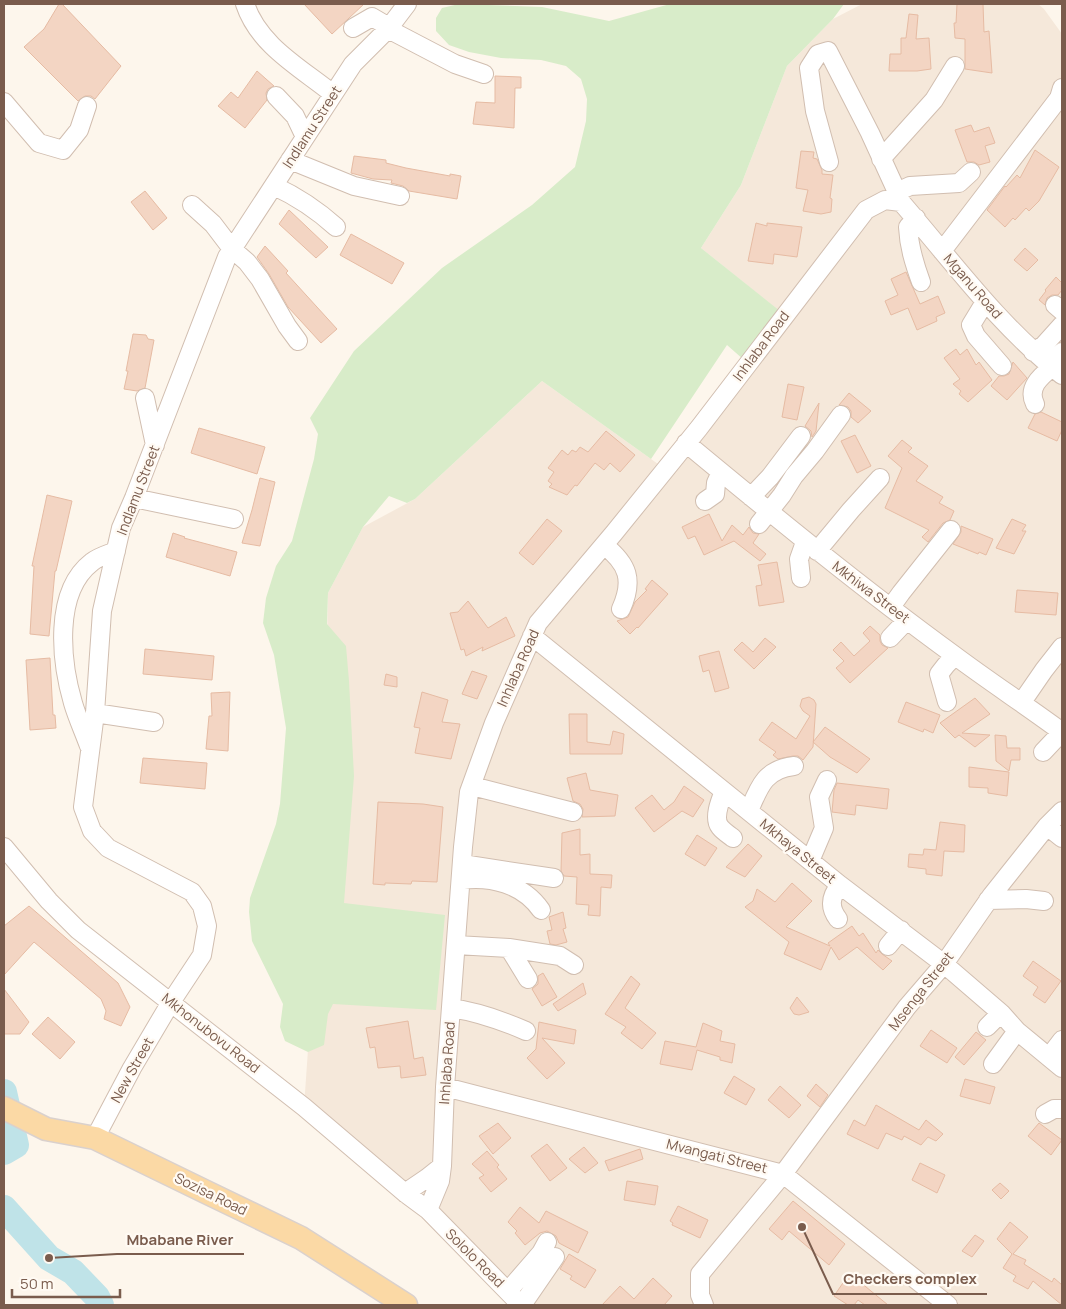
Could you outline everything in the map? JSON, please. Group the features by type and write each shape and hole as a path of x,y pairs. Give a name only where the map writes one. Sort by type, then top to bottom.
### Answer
{"main road":[{"name":"Sozisa Road","path":"4,1108 46,1129 94,1138 301,1238 406,1305"}],"street":[{"path":"246,4 263,36 289,61 333,94"},
{"name":"Indlamu Street","path":"171,1002 202,954 207,926 202,906 192,892 108,848 92,831 83,807 95,713 102,611 121,528 227,257 353,64 388,28 407,4"},
{"path":"353,28 372,17 388,28 455,64 484,74"},
{"path":"829,162 815,111 809,68 818,54 828,51 881,159 890,198"},
{"path":"881,159 934,100 955,66"},
{"path":"942,251 1059,98 1062,88"},
{"path":"276,96 295,116 305,138"},
{"path":"4,102 39,143 63,150 79,130 87,106"},
{"path":"290,160 354,186 400,196"},
{"name":"Inhlaba Road","path":"428,1210 440,1181 442,1166 445,1087 469,792 494,723 538,623 686,443 866,210 910,186 959,183 971,172"},
{"path":"274,186 318,210 336,227"},
{"name":"Mganu Road","path":"890,198 901,202 985,302 1034,352 1054,369"},
{"path":"192,205 213,224 232,249 247,262 260,279 287,326 298,341"},
{"path":"916,218 908,227 909,242 921,282"},
{"path":"985,302 971,324 976,336 1002,366"},
{"path":"1034,352 1044,345 1062,325"},
{"path":"1035,404 1032,397 1032,389 1046,372 1054,369 1062,352"},
{"path":"145,398 155,445"},
{"path":"763,517 782,495 841,414"},
{"path":"751,497 770,478 801,436"},
{"name":"Mkhiwa Street","path":"686,443 751,497 763,517 811,546 955,656 1062,732"},
{"path":"705,501 715,494 716,483 721,472"},
{"path":"801,578 800,559 880,478"},
{"path":"134,498 234,519"},
{"path":"891,607 905,586 951,530"},
{"path":"604,545 624,565 628,578 627,596 621,610"},
{"path":"90,747 73,703 64,658 63,628 68,598 79,576 92,562 116,551"},
{"path":"890,638 907,620"},
{"name":"Mkhaya Street","path":"532,636 840,885 944,964 1001,1013 1017,1031 1056,1062"},
{"path":"1022,702 1062,647"},
{"path":"947,702 939,674 955,656"},
{"path":"95,713 154,722"},
{"path":"1043,752 1062,732"},
{"path":"749,811 756,795 770,773 785,767 794,766"},
{"path":"810,861 824,828 819,797 826,780"},
{"path":"472,786 573,812"},
{"path":"724,792 719,803 719,827 732,838"},
{"name":"Msenga Street","path":"704,1305 700,1295 700,1274 783,1174 907,1007 944,964 988,900 1047,826 1062,811"},
{"path":"1047,826 1062,838"},
{"name":"Mkhonubovu Road","path":"4,847 49,902 78,930 304,1107 405,1193 428,1210"},
{"path":"461,872 554,878"},
{"path":"461,872 475,878 493,880 514,886 533,898 542,910"},
{"path":"838,920 833,912 831,902 833,893 840,885"},
{"path":"988,900 1026,899 1044,901"},
{"path":"888,946 901,930"},
{"path":"456,945 509,948 560,956 574,965"},
{"path":"509,948 528,979"},
{"name":"New Street","path":"94,1138 171,1002"},
{"path":"451,1008 498,1018 526,1030"},
{"path":"986,1027 1001,1013"},
{"path":"992,1064 1017,1031"},
{"path":"1056,1062 1062,1040"},
{"name":"Mvangati Street","path":"445,1087 783,1174 948,1305"},
{"path":"1045,1114 1054,1109 1062,1109"},
{"path":"405,1193 442,1166"},
{"name":"Sololo Road","path":"428,1210 522,1305"},
{"path":"508,1292 541,1253 551,1250 522,1305"}],"shaded area":[{"path":"862,4 1038,4 1044,9 1062,34 1062,1305 521,1305 304,1107 334,678 327,641 328,593 363,527 415,499 542,381 665,469 784,315 701,248 741,185 787,66 833,19"}],"green space":[{"path":"459,4 542,7 609,21 670,4 844,4 833,19 787,66 741,185 701,248 785,315 744,360 727,345 651,459 542,381 415,499 407,503 389,496 363,527 328,593 327,624 346,646 354,776 344,903 445,915 436,1010 333,1004 328,1014 324,1045 308,1052 285,1041 280,1027 283,1004 252,941 249,912 250,898 276,824 280,804 286,728 274,655 263,623 266,598 276,566 292,541 314,459 318,434 310,418 354,351 442,268 532,205 575,167 586,121 587,99 581,79 566,66 541,60 501,58 469,52 449,45 436,31 436,18 442,8"}],"building":[{"path":"59,4 62,4 121,66 95,99 91,96 85,96 78,101 24,47 44,29"},
{"path":"304,4 364,4 332,34"},
{"path":"957,4 983,4 984,32 989,31 992,73 965,69 965,39 955,38 954,23 956,23"},
{"path":"909,14 918,15 916,39 929,38 931,69 889,71 890,54 901,54 901,38 906,38"},
{"path":"257,71 274,86 268,89 266,93 267,100 245,128 218,106 231,92 238,98"},
{"path":"495,76 521,77 521,88 515,88 514,128 473,124 476,102 495,103"},
{"path":"971,125 974,132 989,127 995,143 985,146 990,162 979,165 974,162 967,162 955,130"},
{"path":"1035,150 1059,167 1039,201 1029,211 1026,208 1015,220 1013,218 1005,227 987,210 1005,186 1017,175 1020,178"},
{"path":"801,151 814,152 813,158 817,159 822,174 833,175 830,198 832,199 831,212 821,214 803,211 808,190 796,188"},
{"path":"354,156 386,160 386,163 406,168 450,176 450,174 461,176 457,199 409,191 403,186 391,183 392,180 373,179 351,173"},
{"path":"145,191 167,218 153,230 131,202"},
{"path":"289,210 328,247 316,258 279,224"},
{"path":"756,223 767,226 767,223 802,227 797,257 774,254 773,264 748,261"},
{"path":"351,234 404,263 392,284 340,255"},
{"path":"265,246 288,271 286,273 337,329 321,343 288,307 257,257"},
{"path":"1025,248 1038,260 1027,271 1014,260"},
{"path":"906,272 920,304 938,296 945,313 936,317 937,321 917,330 908,308 891,315 885,301 898,295 891,279"},
{"path":"1056,277 1062,283 1062,290 1058,295 1052,295 1047,298 1045,305 1039,300"},
{"path":"133,334 146,335 148,339 154,340 145,388 137,391 124,389"},
{"path":"956,349 960,355 967,349 976,365 979,362 992,380 968,402 959,394 961,391 953,384 960,379 944,358"},
{"path":"1013,362 1027,378 1007,400 991,386 999,376 1009,374"},
{"path":"788,384 804,387 797,420 782,417"},
{"path":"849,393 871,411 858,423 851,417 851,411 848,407 839,405"},
{"path":"819,403 816,431 812,437 811,431 805,426"},
{"path":"1041,412 1062,422 1062,430 1057,441 1028,428 1035,414"},
{"path":"199,428 265,447 257,474 191,453"},
{"path":"606,431 635,455 620,472 610,463 604,470 595,463 577,486 575,485 567,495 549,487 552,484 548,481 554,472 548,468 562,450 568,455 572,450 576,452 580,447 588,452"},
{"path":"855,435 871,466 857,473 841,441"},
{"path":"902,440 912,448 908,452 928,466 916,481 943,497 939,503 954,511 950,520 943,523 928,542 922,537 929,530 885,508 902,468 888,456"},
{"path":"260,478 275,482 260,546 242,543"},
{"path":"47,495 72,501 55,571 49,636 30,634 34,566 32,566"},
{"path":"709,514 722,541 732,525 743,535 749,527 753,533 759,534 753,543 766,554 760,561 734,541 704,555 695,536 688,539 682,527"},
{"path":"547,519 562,531 533,565 519,553"},
{"path":"1012,519 1026,525 1022,531 1026,531 1014,554 996,548"},
{"path":"961,526 993,539 986,555 979,552 978,554 953,544 961,532"},
{"path":"173,533 184,538 237,552 230,576 166,557"},
{"path":"777,562 784,602 759,606 756,586 762,585 758,565"},
{"path":"652,580 668,594 638,628 630,634 617,621 628,617 635,602 647,590 645,589"},
{"path":"1017,590 1058,593 1056,615 1015,612"},
{"path":"468,601 488,628 506,617 515,636 482,651 483,647 466,656 464,649 461,650 450,613 458,612"},
{"path":"870,626 880,635 882,645 888,648 850,683 836,668 844,661 833,650 841,642 854,656 870,641 863,633"},
{"path":"765,638 776,647 754,669 734,650 742,642 753,652"},
{"path":"145,649 214,656 212,680 143,674"},
{"path":"719,651 729,688 715,692 709,670 703,672 699,656"},
{"path":"50,658 53,715 55,715 56,728 30,730 26,660"},
{"path":"472,671 487,676 477,699 462,694"},
{"path":"386,674 397,677 397,687 384,685"},
{"path":"230,692 228,751 206,749 209,716 212,716 211,693"},
{"path":"422,692 448,700 442,722 460,724 451,759 415,753 420,728 414,727"},
{"path":"809,697 816,704 813,747 803,760 798,756 778,759 773,755 776,752 759,740 772,722 796,739 810,716 800,706 802,699"},
{"path":"975,698 990,714 962,733 990,735 975,747 959,735 955,738 940,723"},
{"path":"906,702 940,715 933,733 924,729 923,732 898,722"},
{"path":"569,714 587,714 587,742 610,745 613,731 624,734 622,754 570,754"},
{"path":"825,727 870,759 857,773 830,757 813,742"},
{"path":"995,735 1006,736 1007,748 1020,748 1020,760 1011,760 1009,771 996,761"},
{"path":"143,758 207,763 205,789 140,783"},
{"path":"969,767 1009,772 1007,796 988,793 988,788 969,787"},
{"path":"586,773 590,790 618,795 615,816 582,817 583,809 580,804 573,801 567,778"},
{"path":"837,783 889,789 887,809 856,805 855,815 832,812 834,790"},
{"path":"684,786 704,800 693,817 682,811 654,832 635,808 652,795 664,810 674,802"},
{"path":"378,802 443,807 437,882 412,881 411,884 373,884"},
{"path":"940,822 965,825 964,852 944,851 942,876 926,874 926,869 908,867 909,854 923,855 924,849 936,850"},
{"path":"580,829 580,855 590,854 590,874 612,875 611,888 601,887 600,916 588,915 589,905 576,904 577,877 564,876 561,871 562,833"},
{"path":"697,835 717,848 705,866 685,854"},
{"path":"748,844 762,856 745,877 726,867"},
{"path":"792,883 812,901 786,927 830,946 828,943 852,926 859,936 863,933 876,953 878,950 892,961 883,970 857,947 839,960 831,947 821,970 784,954 789,942 745,907 753,901 757,889 775,902"},
{"path":"29,906 118,983 130,1007 121,1026 104,1019 106,1011 101,999 34,942 4,975 4,926"},
{"path":"563,912 566,928 563,929 567,942 556,945 550,944 547,931 552,930 549,917"},
{"path":"1033,961 1061,981 1045,1003 1033,995 1038,987 1023,976"},
{"path":"543,973 557,997 542,1006 532,989 538,984 538,976"},
{"path":"631,976 640,984 625,1008 656,1033 642,1049 621,1033 626,1027 605,1014"},
{"path":"583,983 586,994 558,1011 553,1004"},
{"path":"4,989 29,1022 20,1034 4,1034"},
{"path":"797,997 809,1012 799,1015 794,1014 790,1008"},
{"path":"48,1017 75,1042 60,1059 32,1034"},
{"path":"408,1021 414,1059 423,1057 426,1075 401,1078 400,1066 378,1068 375,1047 370,1048 366,1028"},
{"path":"539,1022 576,1030 574,1044 542,1038 565,1063 547,1079 527,1058 536,1049"},
{"path":"703,1023 722,1031 720,1041 735,1044 732,1063 697,1050 692,1070 660,1064 665,1041 696,1047"},
{"path":"931,1030 957,1048 947,1063 920,1046"},
{"path":"976,1032 986,1040 964,1065 955,1057"},
{"path":"734,1076 755,1089 746,1105 724,1093"},
{"path":"965,1079 995,1087 990,1104 960,1096"},
{"path":"816,1084 828,1095 820,1107 807,1096"},
{"path":"780,1086 801,1105 789,1118 768,1100"},
{"path":"876,1105 919,1130 926,1120 943,1134 936,1141 928,1137 921,1145 904,1136 902,1140 886,1133 878,1149 847,1134 854,1120 865,1126"},
{"path":"498,1123 511,1138 493,1154 479,1136"},
{"path":"1039,1123 1062,1140 1051,1155 1028,1136"},
{"path":"547,1144 567,1168 550,1181 531,1156"},
{"path":"584,1147 598,1163 585,1173 569,1159"},
{"path":"640,1149 643,1159 609,1171 605,1161"},
{"path":"487,1151 499,1165 497,1167 507,1179 491,1192 479,1178 484,1175 472,1164"},
{"path":"920,1163 945,1175 937,1193 912,1180"},
{"path":"627,1181 658,1186 655,1205 624,1200"},
{"path":"1000,1183 1009,1191 1001,1199 992,1190"},
{"path":"793,1201 845,1244 829,1265 789,1231 782,1240 769,1229"},
{"path":"678,1206 708,1220 700,1238 672,1225 673,1223 670,1221"},
{"path":"520,1207 539,1223 546,1211 588,1232 578,1253 559,1243 556,1236 547,1231 540,1233 525,1245 515,1233 517,1231 508,1222"},
{"path":"1010,1222 1028,1237 1013,1254 1026,1260 1024,1264 1052,1282 1054,1278 1062,1285 1062,1305 1033,1281 1028,1289 1013,1281 1016,1276 1003,1268 1012,1254 997,1239"},
{"path":"975,1235 984,1241 972,1257 962,1251"},
{"path":"569,1254 596,1270 585,1288 570,1279 572,1276 560,1269"},
{"path":"849,1274 888,1305 865,1305 858,1300 854,1305 848,1305 834,1296"},
{"path":"653,1278 672,1296 664,1305 602,1305 620,1286 634,1299"}],"waterway":[{"path":"4,1092 16,1145 4,1152"},
{"path":"4,1208 49,1258 73,1272 97,1297 101,1305"}],"place":[{"name":"Checkers complex","path":"802,1227"},
{"name":"Mbabane River","path":"49,1258"}]}
